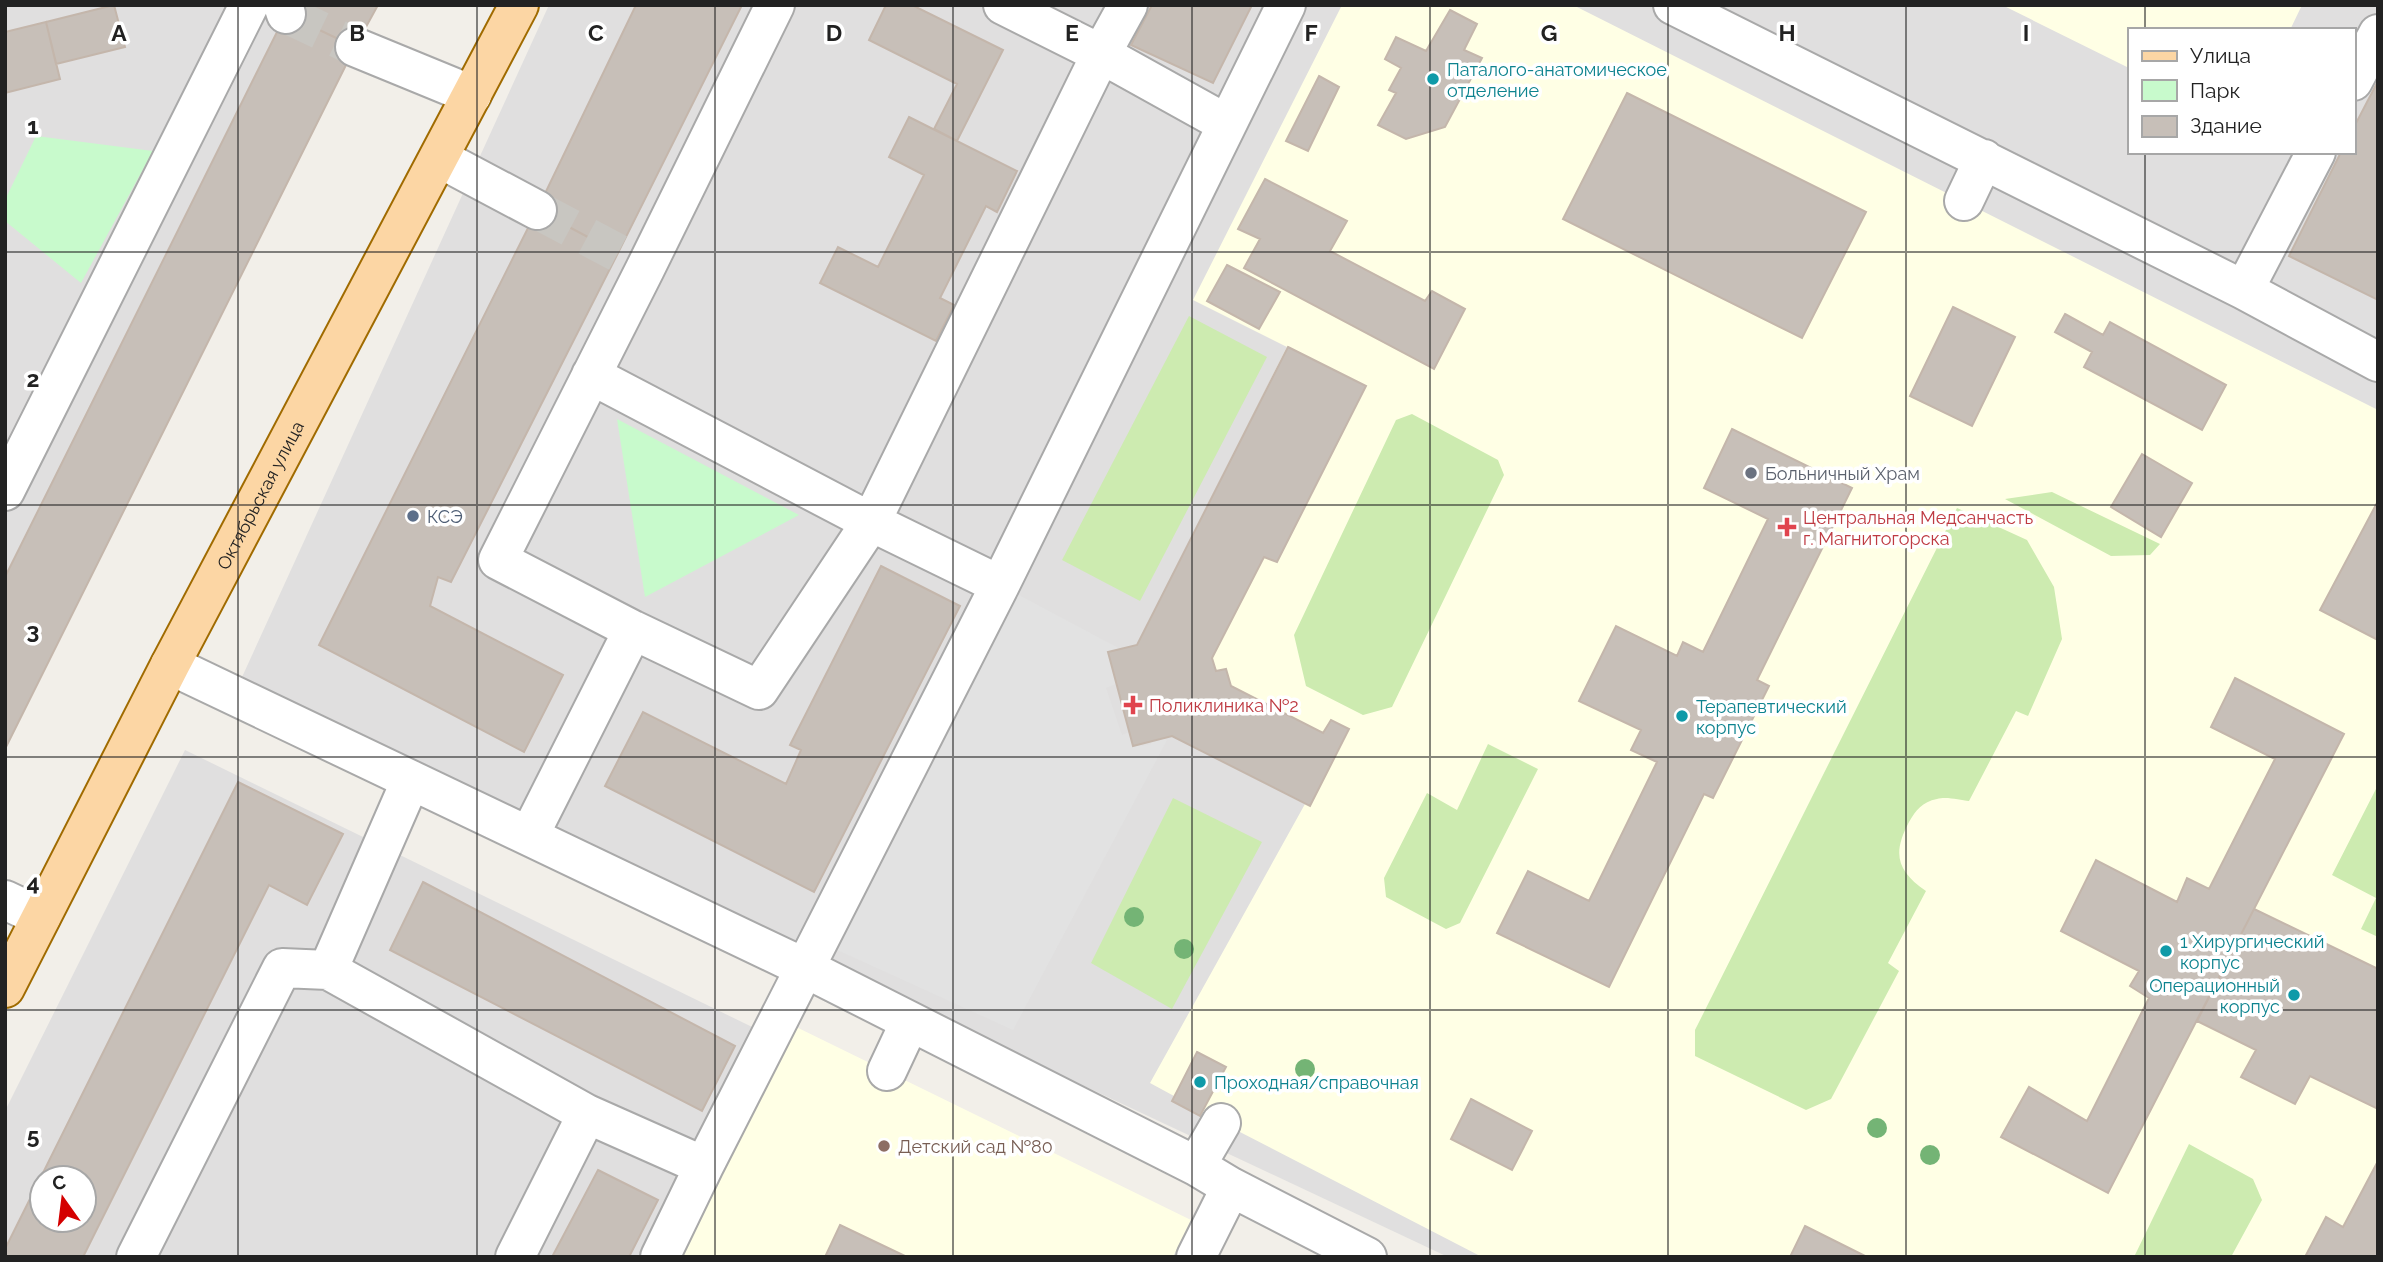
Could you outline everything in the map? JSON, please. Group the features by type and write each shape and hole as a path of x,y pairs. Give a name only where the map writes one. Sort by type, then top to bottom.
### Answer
{"main road":[{"name":"Октябрьская улица","path":"5,988 170,665 519,5"}],"lane":[{"path":"5,491 248,5"},
{"path":"775,5 632,261 592,375 498,560 759,690 871,522 1101,54 1128,5"},
{"path":"1003,5 1101,54 1227,124"},
{"path":"660,1257 1000,585 1286,5"},
{"path":"1673,5 2244,290 2378,362"},
{"path":"2355,77 2378,34"},
{"path":"355,47 472,95"},
{"path":"2244,290 2315,154"},
{"path":"439,158 537,210"},
{"path":"1964,201 1984,159"},
{"path":"592,375 871,522 1000,585"},
{"path":"529,836 634,630"},
{"path":"170,665 805,968 1196,1166 1367,1257"},
{"path":"328,970 411,780"},
{"path":"5,900 41,917"},
{"path":"136,1257 282,968 328,970 587,1114 704,1166"},
{"path":"887,1071 909,1022"},
{"path":"515,1257 587,1114"},
{"path":"1196,1166 1222,1123"},
{"path":"1196,1257 1231,1187"}],"shaded area":[{"path":"5,5 366,5 5,721"},
{"path":"549,5 2378,5 2378,1242 2371,1257 1448,1257 237,688"},
{"name":"Центральная Медсанчасть г. Магнитогорска","path":"1342,5 1573,5 2378,410 2378,1257 1482,1257 1203,1113 1200,1116 1172,1101 1174,1096 1150,1083 1305,804 1172,736 1133,746 1108,652 1137,645 1287,347 1193,300"},
{"path":"2002,5 2302,5 2291,28 2128,28 2128,68"},
{"path":"1000,585 1141,660 1126,680 1106,688 1122,735 1141,727 1137,736 1141,746 1151,744 1150,741 1158,737 1167,740 1013,1030 822,943"},
{"path":"185,750 1223,1257 5,1257 5,1111"},
{"name":"Детский сад №80","path":"786,1022 1191,1220 1173,1257 677,1257"}],"green space":[{"path":"36,136 153,151 81,283 5,221 5,200"},
{"path":"1189,316 1267,357 1140,601 1062,560"},
{"path":"1412,414 1498,460 1504,475 1392,707 1363,715 1306,686 1294,635 1396,420"},
{"path":"617,419 799,515 645,597"},
{"path":"2052,492 2160,544 2150,555 2111,556 2005,499"},
{"path":"1957,508 2027,540 2054,587 2062,639 2028,716 2016,711 1969,801 1945,798 1932,800 1920,807 1909,822 1900,843 1900,861 1909,876 1926,891 1888,963 1899,971 1831,1099 1806,1110 1695,1056 1695,1030"},
{"path":"1488,744 1538,769 1460,923 1446,929 1386,897 1384,878 1427,793 1457,810"},
{"path":"2378,785 2378,937 2361,929 2376,898 2332,875"},
{"path":"1173,798 1262,842 1172,1009 1091,963"},
{"path":"2189,1144 2253,1179 2262,1200 2231,1257 2134,1257"}],"building":[{"path":"114,5 125,47 56,64 46,22"},
{"path":"291,5 378,5 355,47 286,14"},
{"path":"636,5 742,5 618,253 537,210"},
{"path":"886,5 912,5 1003,50 957,141 934,129 957,84 869,40"},
{"path":"1152,5 1252,5 1213,83 1131,45"},
{"name":"Паталого-анатомическое отделение","path":"1450,10 1477,24 1464,50 1482,58 1445,127 1406,139 1378,125 1396,93 1389,90 1401,68 1385,59 1396,37 1426,51"},
{"path":"286,14 355,47 5,749 5,577"},
{"path":"46,22 60,79 5,93 5,32"},
{"path":"1319,76 1339,87 1308,151 1286,141"},
{"path":"2378,81 2378,300 2289,256 2340,154 2355,154 2355,125"},
{"path":"1627,93 1866,212 1802,338 1563,219"},
{"path":"909,117 1017,171 997,212 986,206 940,298 954,305 936,341 820,283 838,247 878,267 924,175 889,157"},
{"path":"1265,179 1347,221 1330,251 1425,301 1432,291 1465,309 1434,369 1244,268 1260,239 1238,229"},
{"path":"537,210 618,253 451,582 438,577 430,606 563,675 524,752 319,645"},
{"path":"1227,265 1280,292 1259,329 1207,301"},
{"path":"1953,307 2015,337 1972,426 1910,396"},
{"path":"2065,314 2103,335 2110,322 2226,385 2202,430 2084,367 2092,352 2055,332"},
{"path":"1288,347 1366,386 1277,562 1264,557 1212,658 1216,671 1226,669 1231,686 1323,733 1331,720 1349,729 1310,806 1172,736 1133,746 1108,652 1137,645"},
{"name":"Терапевтический корпус","path":"1732,429 1852,488 1757,680 1769,686 1713,798 1704,794 1609,987 1497,933 1528,871 1589,901 1657,762 1631,750 1641,730 1579,701 1616,626 1677,656 1683,642 1703,652 1768,519 1704,488"},
{"path":"2142,454 2192,483 2161,537 2111,507"},
{"path":"2378,501 2378,640 2320,610"},
{"path":"881,566 960,606 814,892 605,786 643,712 786,784 801,750 790,745"},
{"name":"1 Хирургический корпус","path":"2235,678 2344,734 2108,1193 2001,1137 2029,1087 2087,1121 2149,998 2130,986 2139,971 2061,931 2096,860 2177,902 2187,878 2209,889 2275,759 2211,727"},
{"path":"238,782 343,834 307,905 269,885 98,1227 98,1164 47,1164"},
{"path":"423,882 735,1046 702,1111 390,950"},
{"name":"Операционный корпус","path":"2254,909 2378,969 2378,1109 2310,1076 2295,1104 2241,1077 2256,1050 2197,1021"},
{"name":"Проходная/справочная","path":"1197,1052 1226,1067 1200,1116 1172,1101"},
{"path":"1471,1099 1532,1131 1512,1170 1451,1139"},
{"path":"2378,1161 2378,1257 2305,1257 2326,1217 2343,1227"},
{"path":"598,1170 658,1200 629,1257 552,1257"},
{"path":"28,1203 28,1234 94,1234 83,1257 5,1257 5,1249"},
{"path":"840,1225 907,1257 825,1257"},
{"path":"1805,1226 1867,1257 1790,1257"}],"tunnel":[{"path":"286,14 355,47"},
{"path":"537,210 618,253"}],"place":[{"name":"Паталого-анатомическое отделение","path":"1433,79"},
{"name":"Больничный Храм","path":"1751,473"},
{"name":"КСЭ","path":"413,516"},
{"name":"Центральная Медсанчасть г. Магнитогорска","path":"1787,527"},
{"name":"Поликлиника №2","path":"1133,705"},
{"name":"Терапевтический корпус","path":"1682,716"},
{"name":"1 Хирургический корпус","path":"2166,951"},
{"name":"Операционный корпус","path":"2294,995"},
{"name":"Проходная/справочная","path":"1200,1082"},
{"name":"Детский сад №80","path":"884,1146"}]}
